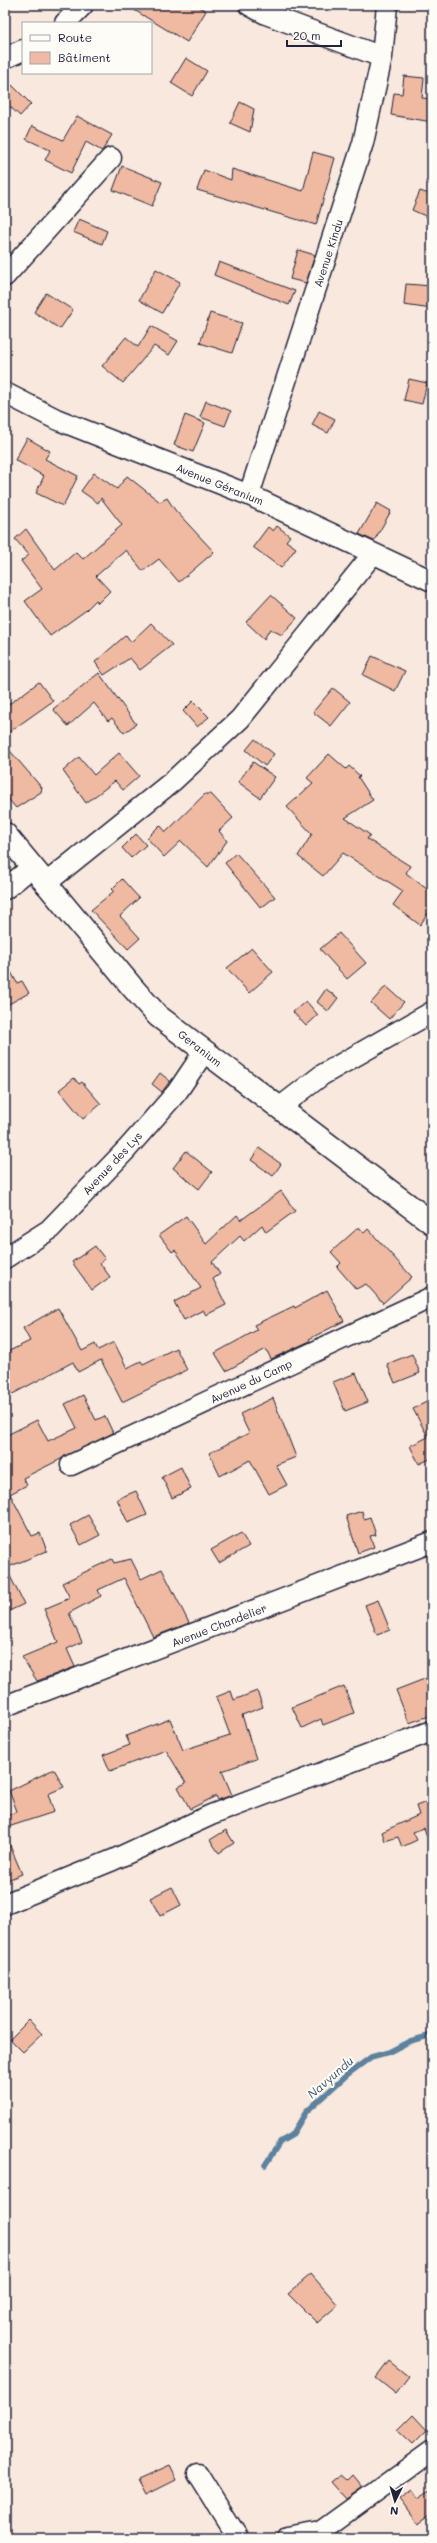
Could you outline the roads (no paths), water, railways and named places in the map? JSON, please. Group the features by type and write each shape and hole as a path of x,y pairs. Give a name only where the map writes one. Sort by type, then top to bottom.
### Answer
{"street":[{"path":"249,5 266,14 382,57"},
{"name":"Avenue Kindu","path":"249,495 356,167 382,57 387,5"},
{"path":"66,22 80,6"},
{"path":"5,58 22,50"},
{"path":"5,276 111,158"},
{"name":"Avenue Géranium","path":"6,394 56,419 249,495 372,555 432,581"},
{"path":"45,884 173,781 240,719 372,555"},
{"name":"Geranium","path":"5,834 31,868 158,1016 278,1108 432,1222"},
{"path":"5,889 31,868"},
{"path":"278,1108 322,1075 432,1012"},
{"name":"Avenue des Lys","path":"5,1258 39,1238 65,1214 172,1097 204,1052"},
{"name":"Avenue du Camp","path":"71,1465 432,1297"},
{"name":"Avenue Chandelier","path":"5,1706 432,1542"},
{"path":"5,1904 113,1860 211,1815 432,1731"},
{"path":"287,2538 322,2535 432,2451"},
{"path":"198,2474 238,2538"}],"waterway":[{"name":"Navyundu","path":"265,2165 280,2142 292,2135 306,2112 348,2074 371,2057 389,2052 410,2041 432,2035"}]}
